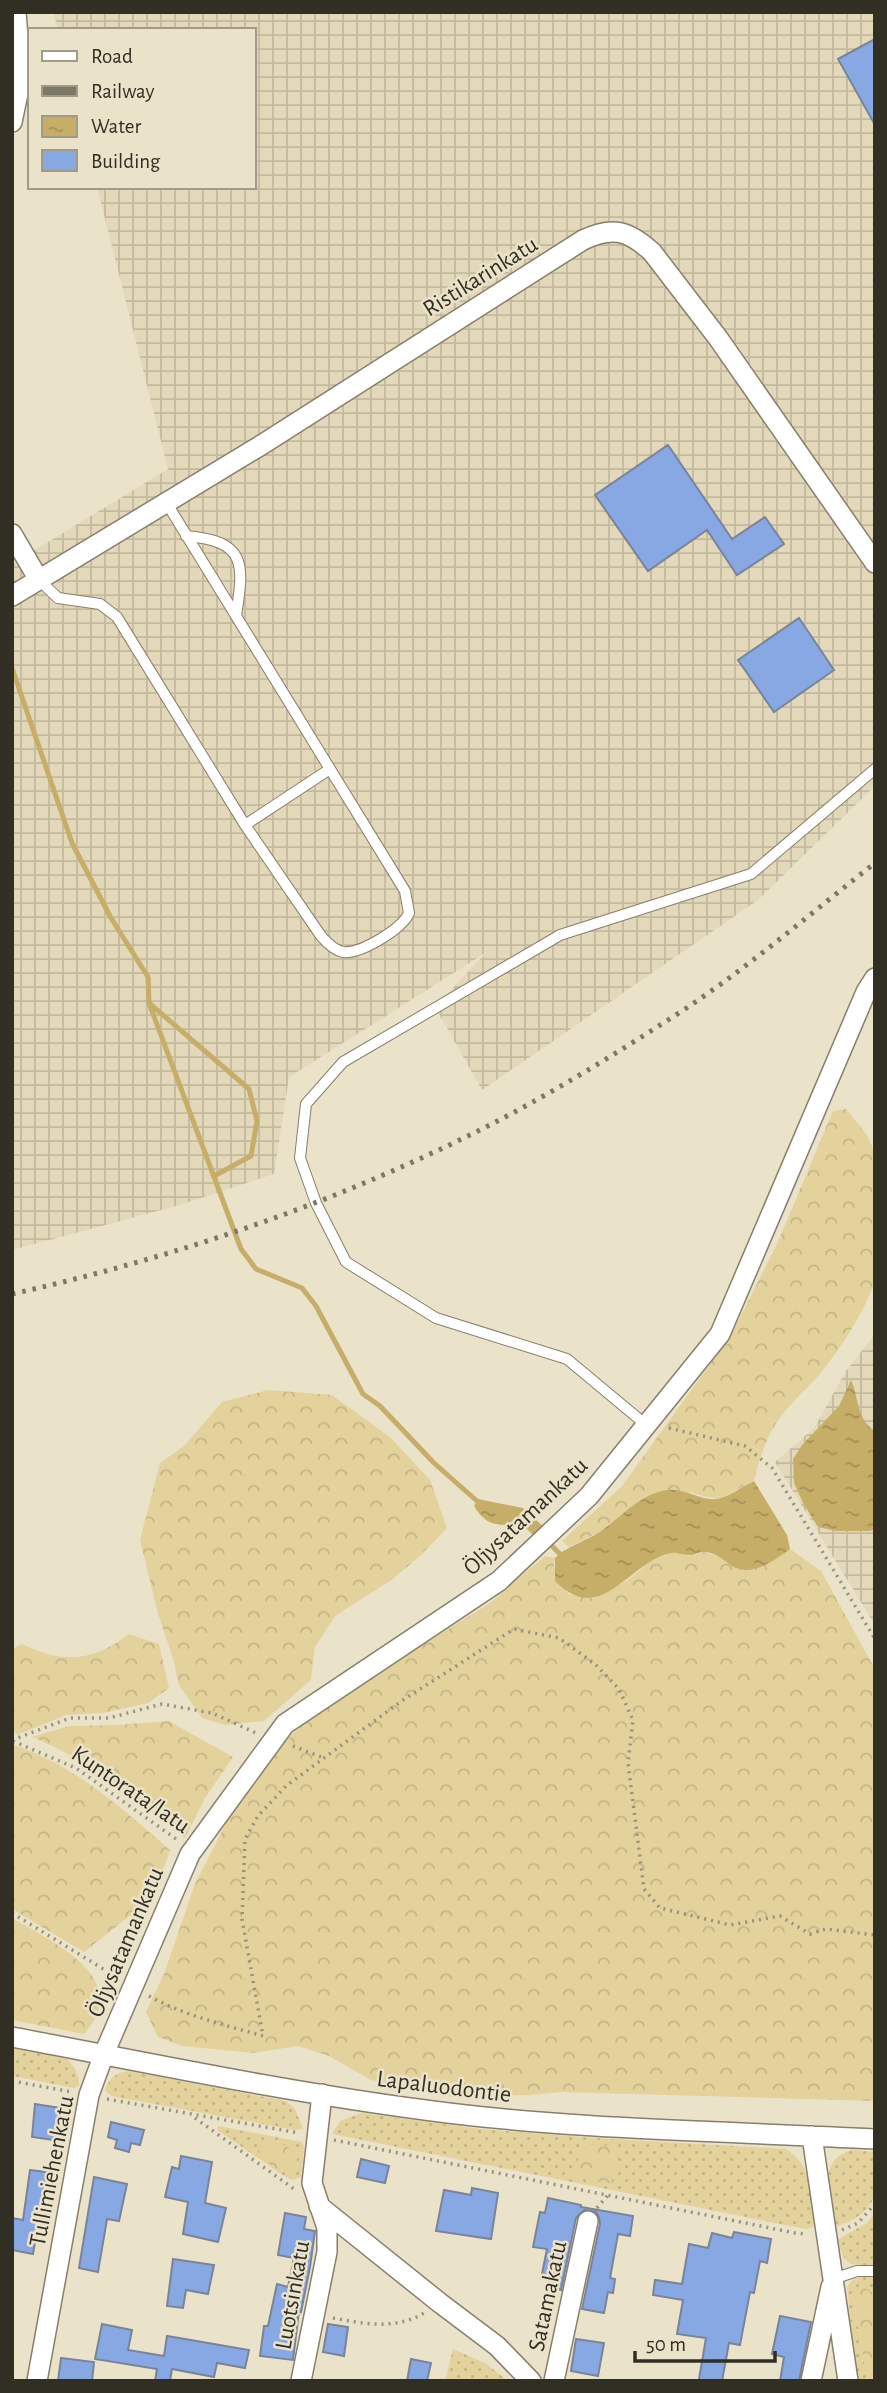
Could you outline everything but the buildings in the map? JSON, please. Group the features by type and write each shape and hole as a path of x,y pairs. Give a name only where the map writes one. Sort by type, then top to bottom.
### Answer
{"street":[{"path":"12,122 21,79 16,12"},
{"name":"Ristikarinkatu","path":"12,596 583,240 612,230 640,241 652,252 718,338 875,563"},
{"path":"12,534 39,580"},
{"name":"Öljysatamankatu","path":"104,2054 192,1850 285,1724 499,1581 589,1496 720,1334 861,1004 875,978"},
{"name":"Lapaluodontie","path":"12,2038 426,2110 527,2121 875,2139"},
{"name":"Tullimiehenkatu","path":"37,2381 89,2095 104,2054"},
{"name":"Luotsinkatu","path":"301,2381 327,2252 328,2238 312,2183 322,2094"},
{"path":"812,2136 848,2381"},
{"path":"318,2206 497,2346 531,2381"},
{"name":"Satamakatu","path":"554,2381 588,2221"},
{"path":"811,2381 833,2279"}],"lane":[{"path":"39,580 58,598 100,604 117,617 245,825 321,936 331,946 346,952 357,951 400,926 409,913 405,891 166,502"},
{"path":"186,536 208,537 223,542 237,558 241,576 236,616"},
{"path":"245,825 330,769"},
{"path":"645,1424 567,1359 436,1318 346,1262 316,1203 300,1158 306,1104 342,1062 560,935 751,874 875,769"},
{"path":"833,2279 857,2271 875,2271"}],"path":[{"path":"645,1424 746,1446 772,1468 875,1639"},
{"path":"12,1913 160,2002 263,2036 242,1919 245,1839 258,1815 286,1786 403,1700 514,1629 559,1638 595,1664 620,1689 633,1720 628,1763 643,1889 660,1908 730,1925 780,1916 810,1934 826,1929 875,1935"},
{"path":"12,1740 70,1718 108,1718 162,1704 212,1713 273,1741 324,1758"},
{"name":"Kuntorata/latu","path":"12,1740 76,1768 192,1850"},
{"path":"12,2081 192,2116 316,2136 795,2233 828,2235 858,2223 875,2204"},
{"path":"192,2116 318,2206"},
{"path":"314,2314 374,2325 397,2323 417,2317 440,2303"}],"shaded area":[{"path":"53,12 875,12 875,786 758,900 482,1090 435,1007 487,952 289,1077 274,1174 180,1205 12,1250 12,564 168,469 98,189 256,189 256,28 57,28"},
{"path":"875,1334 875,1625 775,1462 814,1428 846,1371"}],"green space":[{"path":"846,1109 867,1135 875,1153 875,1277 867,1301 852,1329 826,1367 775,1425 762,1452 754,1481 719,1498 691,1492 569,1547 562,1541 622,1486 731,1335 777,1244 833,1111"},
{"path":"268,1390 332,1395 391,1438 430,1480 447,1528 393,1579 335,1616 315,1647 311,1680 264,1721 225,1725 202,1718 179,1685 140,1540 160,1463 184,1446 222,1402"},
{"path":"790,1549 821,1571 875,1669 875,2101 561,2092 452,2097 371,2080 329,2056 298,2046 253,2053 182,2046 158,2037 146,2012 164,1974 195,1884 247,1782 312,1714 490,1603 545,1556 555,1558 554,1566 568,1594 595,1598 628,1580 652,1560 674,1552 689,1556 704,1552 720,1557 736,1568 776,1559"},
{"path":"129,1634 159,1644 169,1688 148,1703 103,1713 66,1715 17,1735 12,1728 12,1649 22,1644 51,1655 77,1657 103,1650"},
{"path":"169,1721 233,1757 205,1798 185,1838 93,1769 32,1737 69,1726"},
{"path":"12,1744 36,1753 78,1776 115,1803 170,1850 160,1878 140,1908 84,1952 12,1909"},
{"path":"12,1918 66,1951 82,1964 94,1979 100,1996 97,2014 84,2034 12,2020"},
{"path":"12,2048 67,2059 76,2071 79,2086 74,2088 12,2076"},
{"path":"127,2071 286,2101 295,2109 303,2129 295,2130 111,2096 105,2090 109,2082 116,2075"},
{"path":"361,2113 481,2129 786,2149 802,2164 810,2182 817,2225 807,2229 790,2226 332,2134 340,2121"},
{"path":"218,2126 302,2142 304,2147 301,2177 294,2180 287,2178 217,2130"},
{"path":"268,2139 287,2147 296,2155 296,2165 291,2172 275,2168 258,2155 260,2146"},
{"path":"583,2144 616,2148 612,2181 609,2183 575,2176 580,2147"},
{"path":"853,2150 875,2152 874,2197 858,2216 836,2226 829,2192 830,2170 841,2154"},
{"path":"875,2213 875,2265 853,2264 845,2260 838,2239 867,2223"},
{"path":"868,2275 875,2278 875,2294 871,2291 854,2299 867,2381 857,2381 847,2287 852,2280"},
{"path":"865,2288 875,2294 875,2381 867,2381 854,2299 859,2290"},
{"path":"453,2349 485,2363 508,2381 445,2381"}],"water":[{"path":"851,1380 861,1414 875,1431 875,1529 870,1531 836,1531 818,1527 794,1483 793,1459 802,1445 839,1406"},
{"path":"754,1481 787,1535 790,1549 770,1562 747,1570 732,1566 707,1552 690,1555 672,1553 642,1567 615,1588 587,1598 572,1594 555,1581 555,1558 598,1533 648,1496 673,1490 715,1499 731,1494"},
{"path":"478,1499 523,1508 545,1528 535,1537 523,1525 489,1522 474,1506"}],"waterway":[{"path":"12,668 72,843 111,918 148,977 149,1003 241,1249 256,1269 302,1288 316,1306 363,1394 380,1406 434,1463 477,1501"},
{"path":"149,1003 249,1089 257,1121 251,1156 214,1176"},
{"path":"551,1545 560,1554"}],"railway":[{"path":"12,1294 132,1264 249,1227 364,1183 476,1132 574,1079 695,1002 748,964 875,863"}]}
